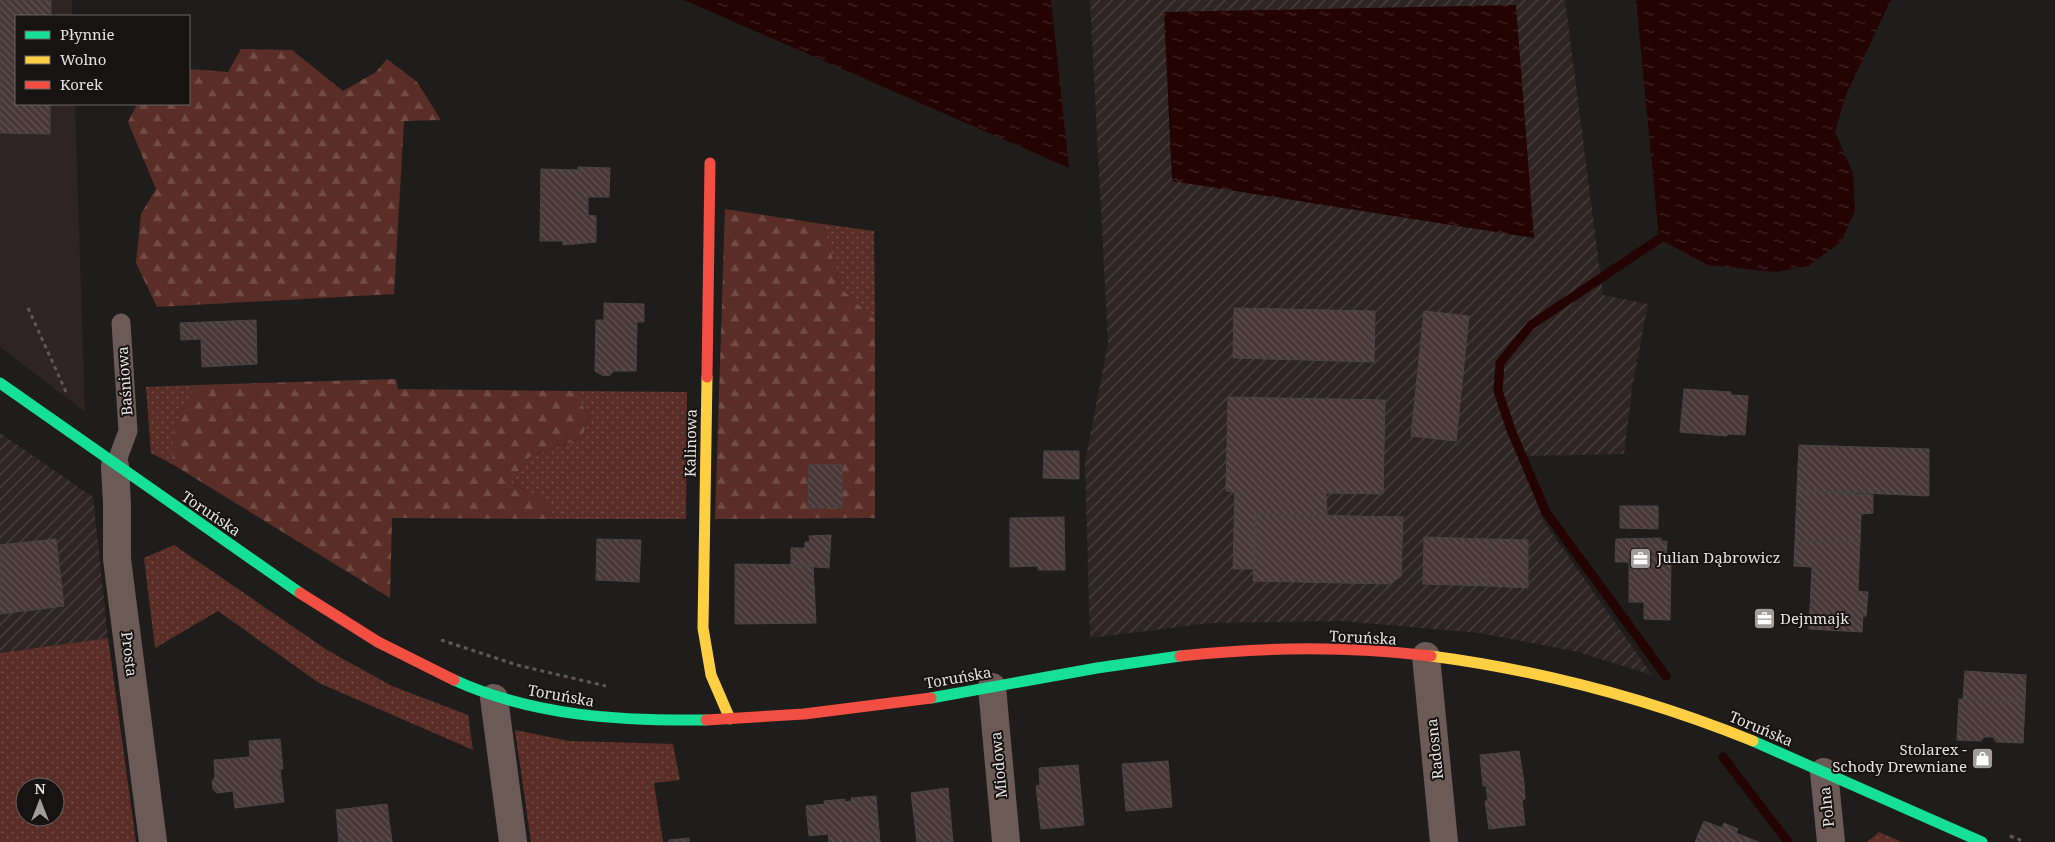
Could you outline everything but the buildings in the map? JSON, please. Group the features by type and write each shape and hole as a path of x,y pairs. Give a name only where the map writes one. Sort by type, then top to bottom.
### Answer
{"main road":[{"name":"Kalinowa","path":"710,162 703,628 711,675 730,719"},
{"name":"Toruńska","path":"0,383 115,466 324,610 415,664 494,698 572,716 634,722 730,719 895,704 1118,664 1200,654 1302,650 1426,656 1538,673 1642,700 1716,726 1982,842"}],"street":[{"name":"Prosta","path":"115,466 118,505 117,559 153,842"},
{"name":"Radosna","path":"1426,656 1444,842"},
{"name":"Miodowa","path":"992,687 1006,842"},
{"path":"494,698 513,842"},
{"name":"Polna","path":"1824,772 1831,842"}],"lane":[{"name":"Baśniowa","path":"115,466 128,431 121,324"}],"path":[{"path":"28,308 74,408 60,426"},
{"path":"437,639 517,665 607,686"},
{"path":"2007,834 2025,842"}],"shaded area":[{"path":"0,0 72,0 72,15 15,15 15,105 75,105 85,412 0,347"},
{"path":"1090,0 1565,0 1603,295 1648,304 1632,388 1624,454 1519,456 1544,522 1652,675 1578,652 1480,633 1341,621 1210,623 1090,638 1085,463 1108,343"},
{"path":"0,433 93,497 108,638 0,653"}],"green space":[{"path":"241,49 292,50 343,91 376,72 387,59 417,82 441,120 404,121 394,294 157,307 136,263 141,214 156,189 128,122 136,105 190,105 190,69 228,72"},
{"path":"725,209 823,224 841,288 875,320 875,518 715,519"},
{"path":"823,224 874,231 875,320 841,288"},
{"path":"396,379 398,389 573,391 589,416 582,438 529,457 510,483 540,497 557,519 392,518 390,598 172,464 174,429 196,385"},
{"path":"196,385 174,429 172,464 151,453 146,387"},
{"path":"573,391 687,392 686,519 557,519 540,497 510,483 529,457 582,438 589,416"},
{"path":"174,545 327,650 392,686 468,715 473,750 319,683 218,611 155,648 144,558"},
{"path":"108,638 136,842 0,842 0,653"},
{"path":"515,730 569,741 673,744 680,780 654,783 663,842 531,842"},
{"path":"1879,832 1902,842 1867,842"}],"water":[{"path":"684,0 1051,0 1069,168"},
{"path":"1636,0 1891,0 1846,95 1835,132 1853,173 1855,211 1841,242 1808,266 1775,272 1708,265 1659,239"},
{"path":"1516,5 1534,238 1172,181 1164,12"}],"waterway":[{"path":"1659,239 1531,325 1500,363 1498,391 1511,430 1546,512 1666,676"},
{"path":"1723,757 1788,842"}],"traffic: fast":[{"path":"0,383 300,593"},
{"path":"931,698 1097,668 1180,656"},
{"path":"454,680 514,702 577,714 641,719 706,720"},
{"path":"1753,741 1982,842"}],"traffic: slow":[{"path":"707,377 703,628 711,675 730,719"},
{"path":"1431,656 1473,662 1595,688 1674,712 1753,741"}],"traffic: jam":[{"path":"707,377 710,163"},
{"path":"300,593 378,642 454,680"},
{"path":"1180,656 1274,649 1337,649 1431,656"},
{"path":"706,720 804,714 931,698"}],"place":[{"name":"Julian Dąbrowicz","path":"1641,558"},
{"name":"Dejnmajk","path":"1764,619"},
{"name":"Stolarex - Schody Drewniane","path":"1983,759"}]}
